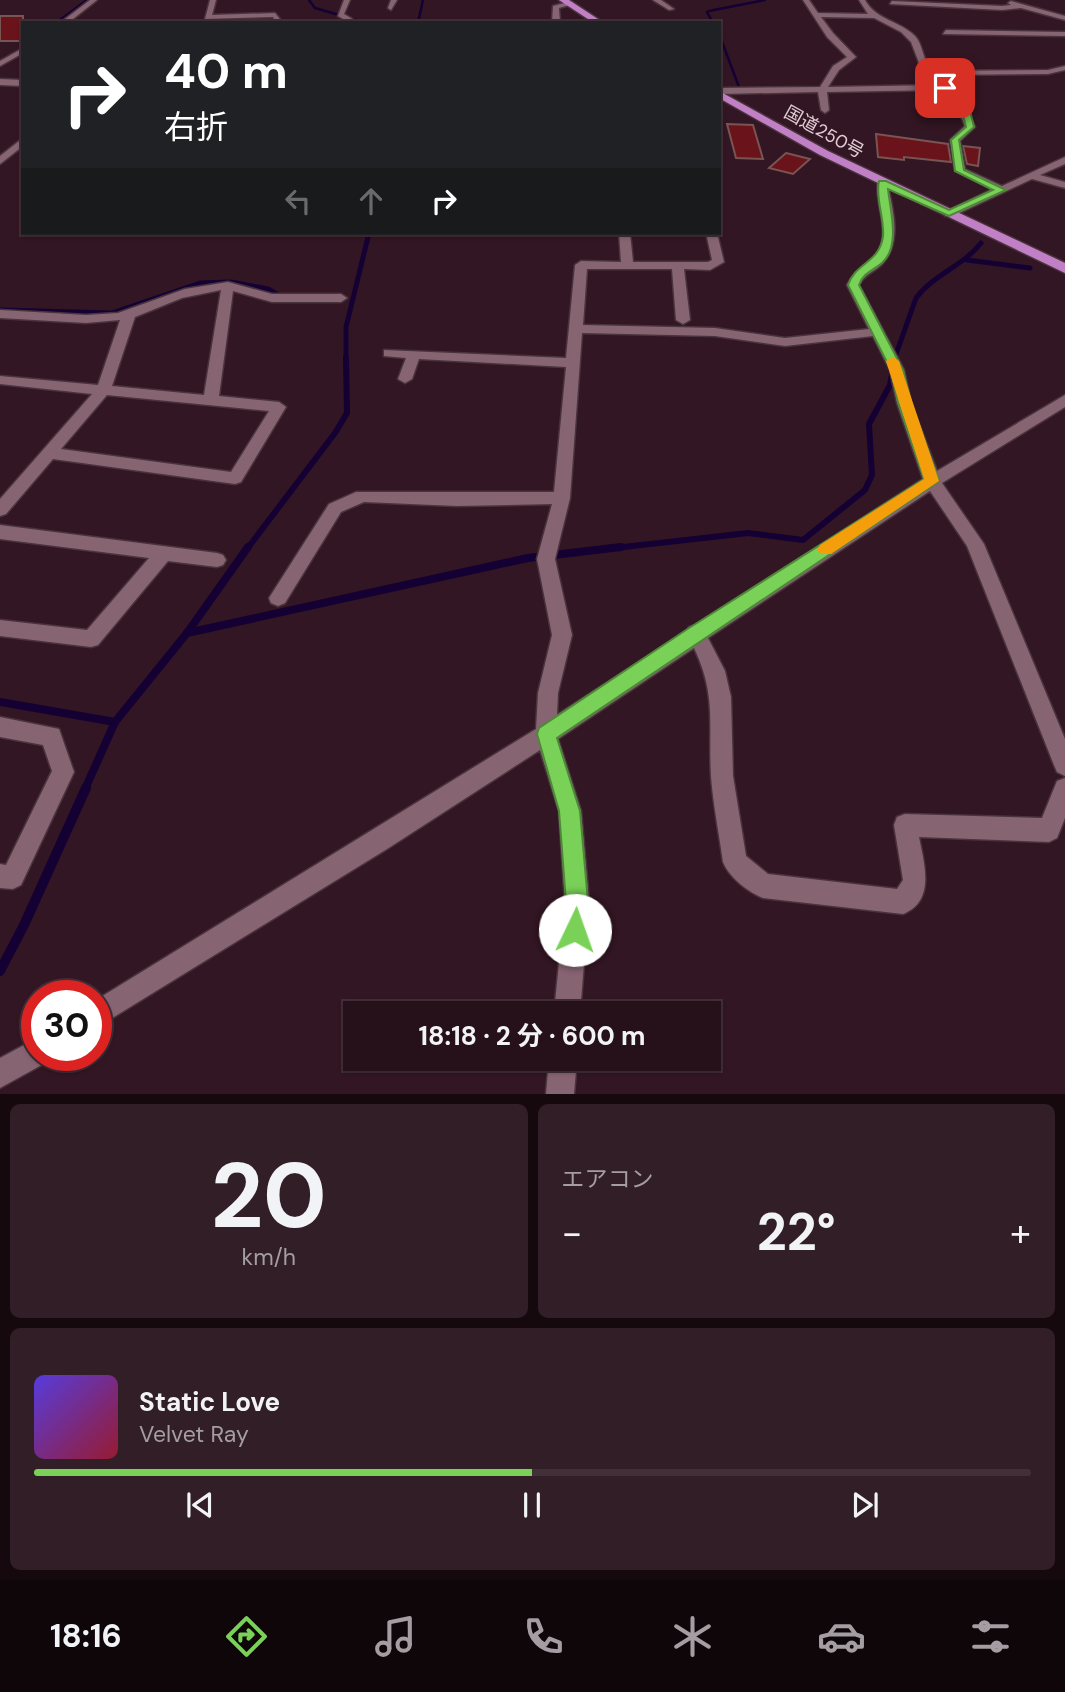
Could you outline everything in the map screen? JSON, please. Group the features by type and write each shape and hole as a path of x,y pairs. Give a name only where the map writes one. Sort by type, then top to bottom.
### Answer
{"highway":[{"path":"566,2 597,21"},
{"name":"国道250号","path":"721,93 883,189 949,214 1065,269"}],"street":[{"path":"66,21 94,0"},
{"path":"213,0 208,17 275,15 278,14 280,3"},
{"path":"347,0 341,14 353,21"},
{"path":"656,0 671,9"},
{"path":"806,0 830,35 852,57 836,68 822,90 825,110"},
{"path":"862,0 864,6 875,16 908,33 919,45 923,65 966,111 970,127 955,140 960,171 1001,190"},
{"path":"1000,0 1065,18"},
{"path":"556,21 555,7 566,2"},
{"path":"892,3 1002,8 1021,6"},
{"path":"1043,12 1065,27"},
{"path":"275,15 279,21"},
{"path":"816,15 875,16"},
{"path":"946,32 1065,34"},
{"path":"0,64 21,51"},
{"path":"930,72 1048,72 1065,68"},
{"path":"0,82 21,83"},
{"path":"721,92 945,88"},
{"path":"0,161 21,143"},
{"path":"949,214 1065,160"},
{"path":"1031,176 1065,185"},
{"path":"883,189 889,228 884,249 880,260 857,275 853,285 897,370 904,402 932,481 975,544 1065,765"},
{"path":"624,235 627,265"},
{"path":"568,1001 577,902 570,811 546,734 548,693 562,635 546,554 562,498 581,265 710,266 718,262 712,235"},
{"path":"678,266 683,320"},
{"path":"211,400 228,286"},
{"path":"0,314 83,318 129,314 140,307 203,287 228,286 272,298 341,298"},
{"path":"0,510 104,388 129,314"},
{"path":"577,329 715,332 785,342 877,332"},
{"path":"389,354 571,363"},
{"path":"405,379 414,355"},
{"path":"0,380 279,407 235,478 47,453"},
{"path":"112,1004 546,734 696,633 932,481 1065,400"},
{"path":"278,598 334,508 362,496 457,500 562,498"},
{"path":"0,532 216,559"},
{"path":"0,628 91,639 164,553"},
{"path":"696,633 712,664 721,697 722,776 735,862 763,886 903,902 915,882 905,825 1049,830 1065,789"},
{"path":"0,727 51,736 63,772 13,877 0,876"},
{"path":"0,1074 21,1062"},
{"path":"560,1094 562,1071"}],"building":[{"path":"0,16 23,16 21,41 0,41"},
{"path":"727,124 753,125 763,159 736,158"},
{"path":"876,134 948,144 951,162 878,157"},
{"path":"963,146 980,148 978,166 967,164"},
{"path":"786,153 810,159 793,174 769,168"}],"waterway":[{"path":"59,21 87,0"},
{"path":"309,0 315,8 360,21"},
{"path":"418,21 423,0"},
{"path":"712,21 707,12 709,11 765,0"},
{"path":"721,39 739,87"},
{"path":"346,358 346,327 369,235"},
{"path":"894,360 916,298 981,243"},
{"path":"967,260 1030,268"},
{"path":"0,310 112,313 200,283 231,282 268,289 282,297"},
{"path":"247,549 335,433 347,413 346,358"},
{"path":"606,549 748,533 803,540 865,490 872,475 869,424 890,385 895,358"},
{"path":"187,633 248,547"},
{"path":"187,633 528,558 621,547"},
{"path":"115,722 187,633"},
{"path":"0,702 115,722"},
{"path":"85,789 115,722"},
{"path":"0,971 24,925 86,788"}],"slow traffic":[{"path":"825,550 932,481 904,402 893,361"}],"route":[{"path":"575,930 577,902 570,811 546,734 696,633 932,481 904,402 897,370 853,285 857,275 880,260 888,237 882,183 949,214 1001,190 960,171 955,140 970,127 966,111 958,99 945,88"}]}
